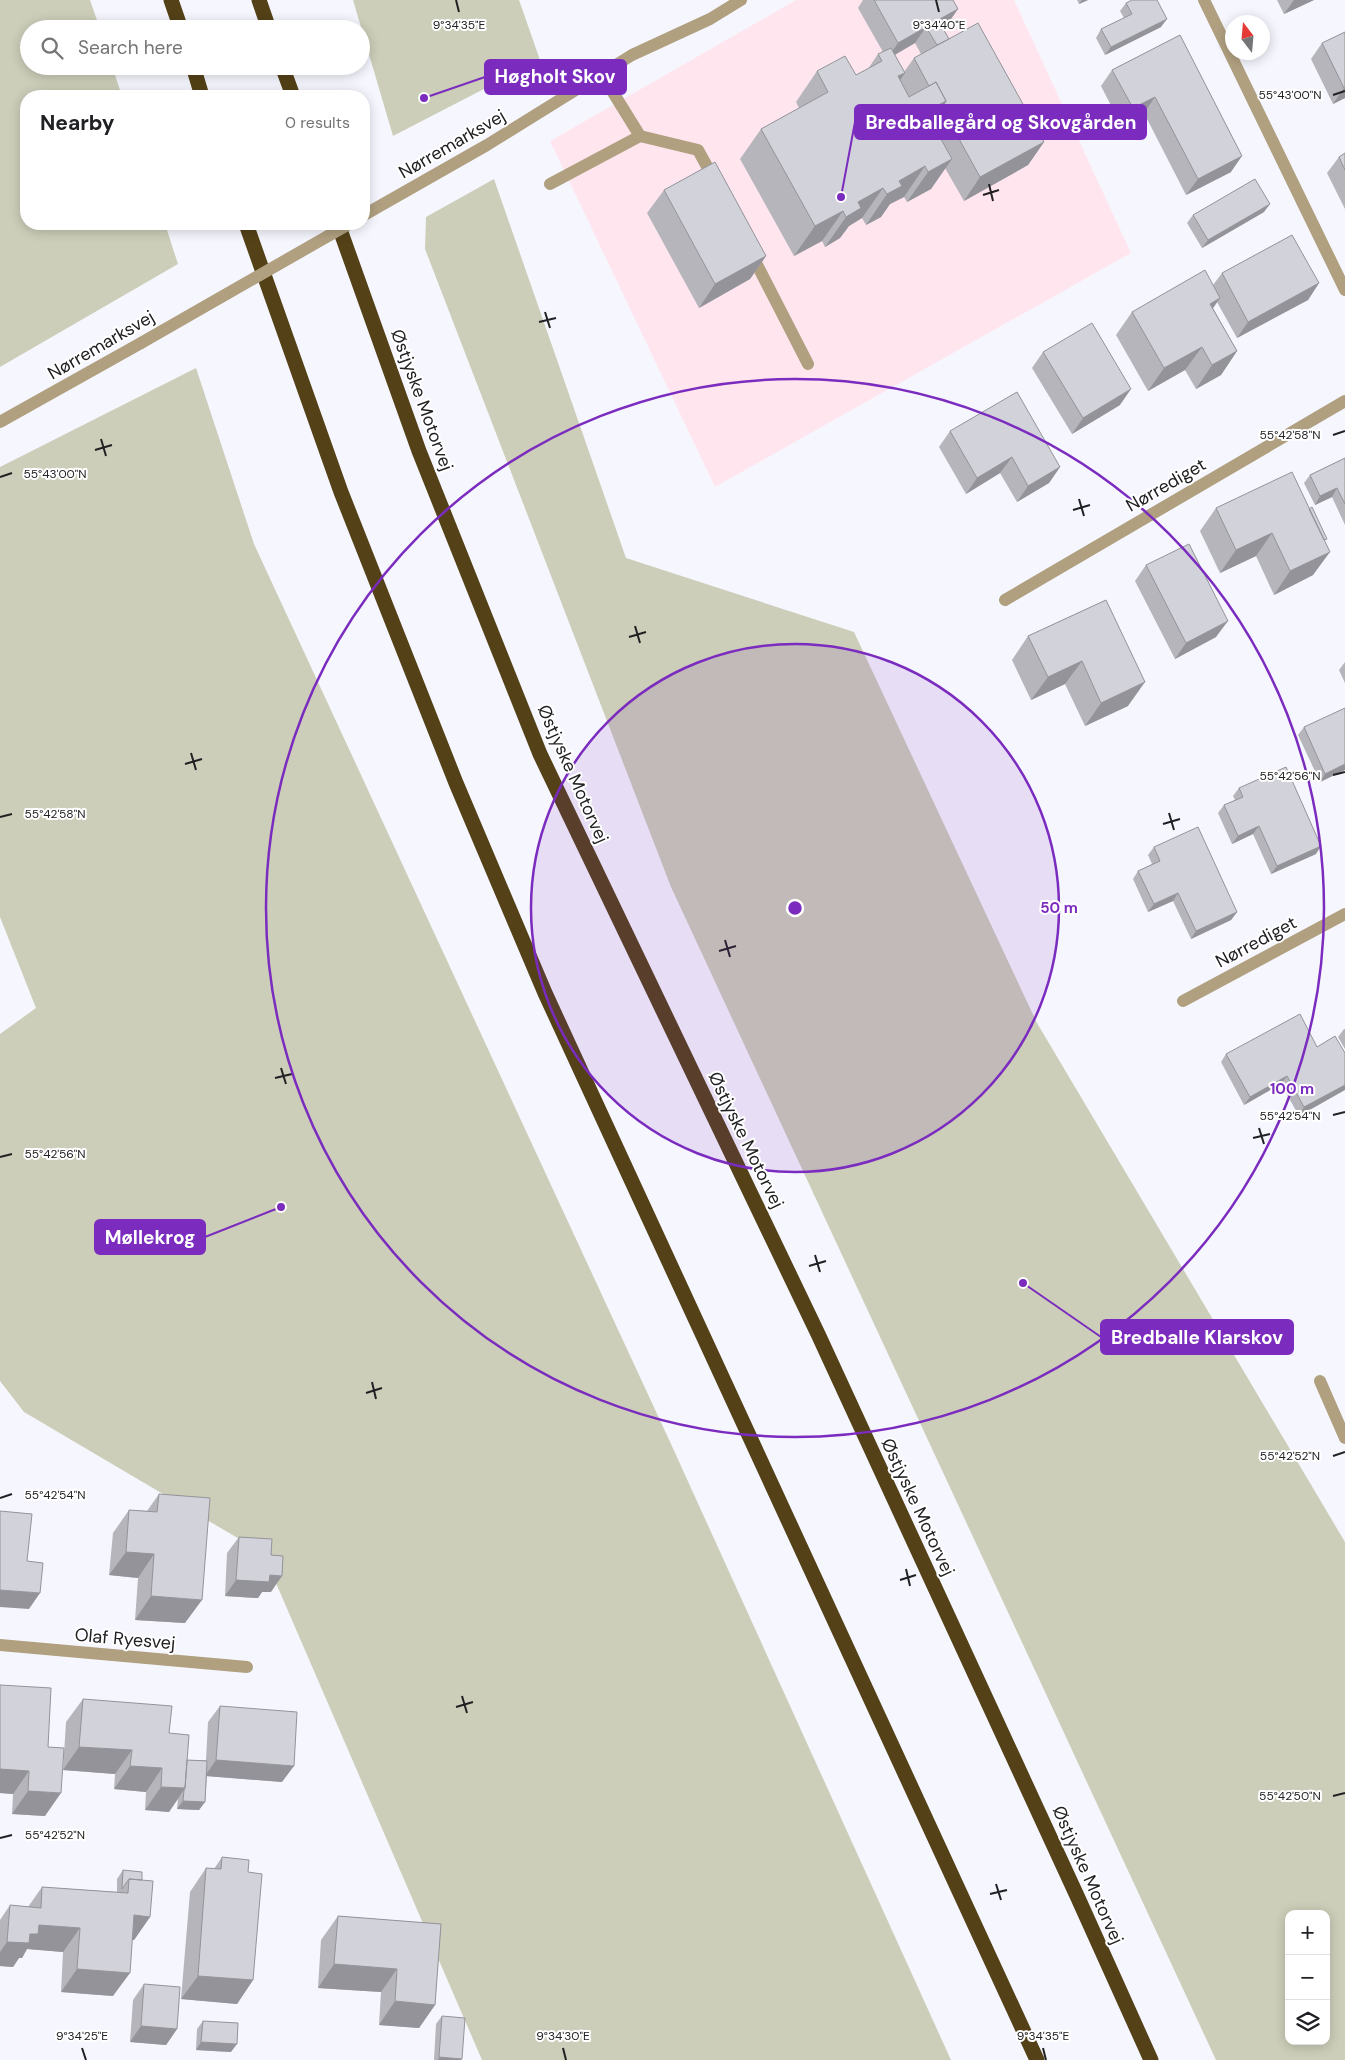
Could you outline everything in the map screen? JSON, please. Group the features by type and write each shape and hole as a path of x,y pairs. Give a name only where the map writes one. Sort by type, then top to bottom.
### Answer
{"highway":[{"path":"171,0 178,20"},
{"path":"260,0 266,20"},
{"path":"196,75 200,90"},
{"path":"285,75 291,90"},
{"path":"248,230 341,492 456,783 545,993 1037,2060"},
{"name":"Østjyske Motorvej","path":"340,230 419,451 540,754 818,1334 1150,2060"}],"street":[{"name":"Nørremarksvej","path":"370,213 487,145 632,55 710,19 741,0"},
{"path":"1204,0 1345,290"},
{"path":"601,73 640,136"},
{"path":"550,184 640,136 698,150 720,192"},
{"name":"Nørremarksvej","path":"0,422 338,230"},
{"path":"746,244 808,364"},
{"name":"Nørrediget","path":"1005,600 1345,400"},
{"name":"Nørrediget","path":"1183,1001 1345,914"},
{"path":"1320,1381 1345,1438"},
{"name":"Olaf Ryesvej","path":"0,1645 247,1667"}],"shaded area":[{"path":"796,0 1014,0 1131,253 715,487 550,141"}],"green space":[{"path":"0,0 90,0 97,20 20,20 20,75 115,75 120,90 20,90 20,230 167,230 178,264 0,367"},
{"path":"353,0 519,0 540,60 393,136 370,58 370,20 359,20"},
{"path":"494,179 626,558 854,632 1037,1023 1345,1542 1345,2060 1216,2060 671,887 425,249 426,217"},
{"path":"196,368 254,544 671,1444 951,2060 482,2060 263,1553 24,1412 0,1381 0,1034 36,1008 0,917 0,467"}],"building":[{"path":"874,0 953,0 958,9 938,20 949,39 937,45 926,27 898,43"},
{"path":"1132,0 1157,0 1167,19 1111,47 1101,29 1132,14 1126,3"},
{"path":"978,23 1044,142 980,177 942,108 946,101 936,82 929,86 914,58"},
{"path":"1345,32 1345,88 1344,88 1322,43"},
{"path":"1180,35 1242,156 1198,179 1155,97 1133,108 1112,70"},
{"path":"891,48 905,73 898,76 909,97 936,82 946,101 921,114 932,135 937,132 952,159 928,172 925,166 899,181 902,186 887,194 883,188 858,202 861,208 846,217 843,211 815,226 761,129 828,92 817,71 845,56 856,75 882,61 878,54"},
{"path":"1345,153 1345,170 1339,157"},
{"path":"715,162 766,256 715,284 664,190"},
{"path":"1255,179 1270,204 1208,240 1193,215"},
{"path":"1292,235 1319,283 1248,322 1222,273"},
{"path":"1205,270 1220,298 1210,304 1237,351 1212,365 1202,347 1164,368 1132,312"},
{"path":"1092,323 1131,389 1083,418 1043,352"},
{"path":"1017,392 1060,467 1028,486 1012,457 977,478 950,431"},
{"path":"1345,458 1345,504 1337,488 1320,496 1310,475"},
{"path":"1292,472 1330,552 1290,571 1272,533 1236,550 1216,508"},
{"path":"1312,507 1327,539 1324,540 1309,509"},
{"path":"1189,544 1228,621 1186,643 1146,565"},
{"path":"1106,600 1145,682 1101,703 1082,661 1048,677 1028,636"},
{"path":"1345,708 1345,764 1325,774 1304,727"},
{"path":"1286,767 1321,846 1277,866 1259,826 1238,836 1224,805 1243,797 1239,788"},
{"path":"1198,827 1237,912 1196,931 1178,893 1154,904 1138,871 1160,861 1154,847"},
{"path":"1300,1014 1317,1047 1335,1036 1345,1053 1345,1085 1304,1107 1287,1076 1250,1097 1226,1054"},
{"path":"159,1494 210,1498 202,1600 151,1596 154,1554 126,1552 129,1510 157,1512"},
{"path":"0,1511 32,1514 27,1561 43,1563 40,1593 0,1590"},
{"path":"239,1537 272,1539 271,1555 283,1556 282,1576 270,1575 269,1582 236,1580"},
{"path":"0,1685 51,1688 48,1747 64,1748 61,1793 28,1791 29,1771 0,1769"},
{"path":"83,1699 172,1706 169,1733 189,1735 185,1788 161,1787 162,1768 130,1766 132,1750 79,1747"},
{"path":"220,1706 297,1712 294,1766 216,1760"},
{"path":"187,1760 207,1761 205,1802 183,1801"},
{"path":"222,1857 249,1860 248,1872 262,1874 253,1980 198,1976 206,1868 221,1869"},
{"path":"123,1870 142,1872 142,1880 129,1879 122,1889"},
{"path":"129,1879 153,1881 150,1917 134,1915 130,1973 77,1969 80,1928 39,1925 38,1934 30,1934 29,1943 7,1942 10,1905 41,1908 42,1887 128,1893"},
{"path":"338,1916 441,1924 435,2005 395,2001 397,1969 334,1964"},
{"path":"144,1984 180,1987 177,2029 141,2026"},
{"path":"442,2016 465,2018 462,2059 439,2057"},
{"path":"203,2021 238,2023 237,2044 201,2042"}],"place":[{"name":"Høgholt Skov","path":"424,98"},
{"name":"Bredballegård og Skovgården","path":"841,197"},
{"name":"Møllekrog","path":"281,1207"},
{"name":"Bredballe Klarskov","path":"1023,1283"}]}
